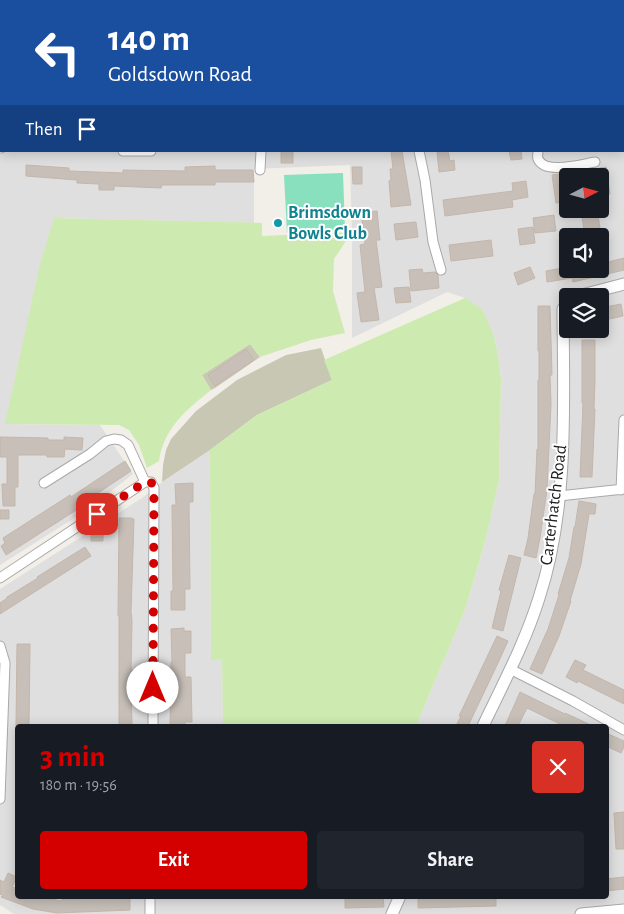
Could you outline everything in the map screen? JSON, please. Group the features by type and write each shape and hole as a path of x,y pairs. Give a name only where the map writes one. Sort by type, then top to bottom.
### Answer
{"street":[{"path":"260,170 261,152"},
{"path":"419,152 433,242 441,270"},
{"path":"538,152 538,160 548,167 557,168 595,162"},
{"path":"609,288 624,284"},
{"name":"Carterhatch Road","path":"484,724 524,640 540,597 552,550 559,496 563,409 562,338"},
{"path":"559,496 623,490 624,420"},
{"path":"44,484 90,454 106,441 114,439 121,440 128,445 145,482"},
{"path":"0,578 145,482 151,482 154,488 153,724"},
{"path":"0,646 5,663 0,799"},
{"path":"510,669 573,701 624,730"},
{"path":"150,899 150,914"},
{"path":"392,914 399,899"},
{"path":"581,914 624,910"}],"shaded area":[{"path":"0,152 624,152 624,914 14,914 0,905 0,589 142,498 162,482 210,450 211,659 222,659 223,724 15,724 15,899 609,899 609,724 417,724 465,610 486,538 499,480 501,380 493,333 465,298 447,292 352,338 350,165 254,169 254,223 54,218 6,424 100,425 133,474 87,510 0,565"},
{"path":"250,344 260,357 211,390 202,375"},
{"path":"321,348 332,380 257,415 210,450 162,482 166,450 171,439 196,411 237,380 286,355"}],"green space":[{"path":"343,173 345,230 287,233 284,175"},
{"path":"54,218 262,223 262,236 352,232 334,259 333,291 345,333 311,340 260,357 250,344 202,375 211,390 193,405 171,429 159,461 147,468 139,445 129,430 119,425 5,424 40,264"},
{"path":"465,298 482,309 493,333 501,380 499,480 486,538 465,610 417,724 223,724 222,659 211,660 210,450 257,415 332,380 324,360"}],"building":[{"path":"281,152 293,152 293,163 281,163"},
{"path":"391,152 402,152 411,205 391,207 389,181 391,180 390,169 393,169"},
{"path":"437,152 448,152 450,161 454,160 455,170 439,172"},
{"path":"509,152 521,152 522,159 511,160"},
{"path":"26,165 69,168 69,171 123,173 123,170 185,171 185,167 215,166 215,170 253,170 254,182 215,182 215,185 162,185 161,188 114,186 114,190 99,190 99,184 77,183 77,180 26,176"},
{"path":"352,167 362,167 362,184 353,184"},
{"path":"559,174 559,203 556,203 552,175"},
{"path":"526,181 528,197 512,200 513,207 445,216 443,200 513,191 512,183"},
{"path":"377,211 380,240 376,240 382,287 374,288 379,320 361,322 357,293 365,292 360,245 365,244 361,213"},
{"path":"554,215 556,231 535,233 533,218"},
{"path":"582,218 598,218 600,228 584,228"},
{"path":"416,222 418,237 396,240 394,224"},
{"path":"533,227 535,243 520,245 518,229"},
{"path":"491,240 493,256 451,261 449,245"},
{"path":"624,258 624,270 609,274 609,262"},
{"path":"530,267 535,278 518,285 514,273"},
{"path":"422,269 423,273 435,272 438,275 439,288 411,291 409,270"},
{"path":"559,269 559,278 572,278 547,282 546,271"},
{"path":"572,278 590,278 573,282"},
{"path":"409,287 411,302 396,303 394,288"},
{"path":"621,304 623,316 609,319 609,306"},
{"path":"538,306 550,306 552,375 550,375 551,404 547,490 536,558 524,555 535,494 538,449"},
{"path":"582,340 595,340 595,409 592,477 580,477 583,403"},
{"path":"246,349 254,360 215,386 208,375"},
{"path":"0,437 48,438 48,440 64,440 64,437 83,438 82,450 65,449 64,457 18,455 18,487 15,487 15,506 3,506 2,484 7,484 7,457 0,457"},
{"path":"125,461 131,471 80,505 81,507 6,555 1,546 5,543 3,538 70,495 71,497"},
{"path":"193,483 193,502 189,502 190,589 185,589 185,610 171,610 171,591 173,591 172,505 176,505 175,484"},
{"path":"579,501 596,504 595,514 589,514 581,564 571,601 559,636 542,674 530,669 548,629 559,595 569,558"},
{"path":"0,510 9,510 9,519 0,519"},
{"path":"119,518 132,518 134,519 131,612 131,670 133,670 133,689 131,689 132,724 119,724"},
{"path":"91,532 103,532 103,541 91,541"},
{"path":"85,547 91,556 0,614 0,603 7,597"},
{"path":"509,555 521,558 503,631 492,628 501,591 499,590"},
{"path":"184,628 184,631 191,631 191,653 185,653 185,677 191,677 192,722 185,722 185,724 170,724 171,629"},
{"path":"497,636 508,641 469,724 457,724 461,716 459,716"},
{"path":"17,644 30,644 29,724 16,724"},
{"path":"575,660 586,665 583,670 624,690 624,704 566,677"},
{"path":"520,692 589,724 560,724 527,708 519,724 506,724"},
{"path":"609,734 624,741 621,753 609,747"},
{"path":"624,812 624,849 616,849 614,813"},
{"path":"8,873 15,876 12,887 15,888 15,899 51,899 62,901 62,899 130,899 130,910 57,913 33,909 1,897 4,896 0,894 0,880 4,882"},
{"path":"624,877 624,889 609,891 609,879"},
{"path":"345,899 383,899 384,907 345,908"},
{"path":"418,899 496,899 496,906 418,908"}],"place":[{"name":"Brimsdown Bowls Club","path":"278,223"}],"route":[{"path":"97,514 145,482 151,482 154,488 153,688"}]}
